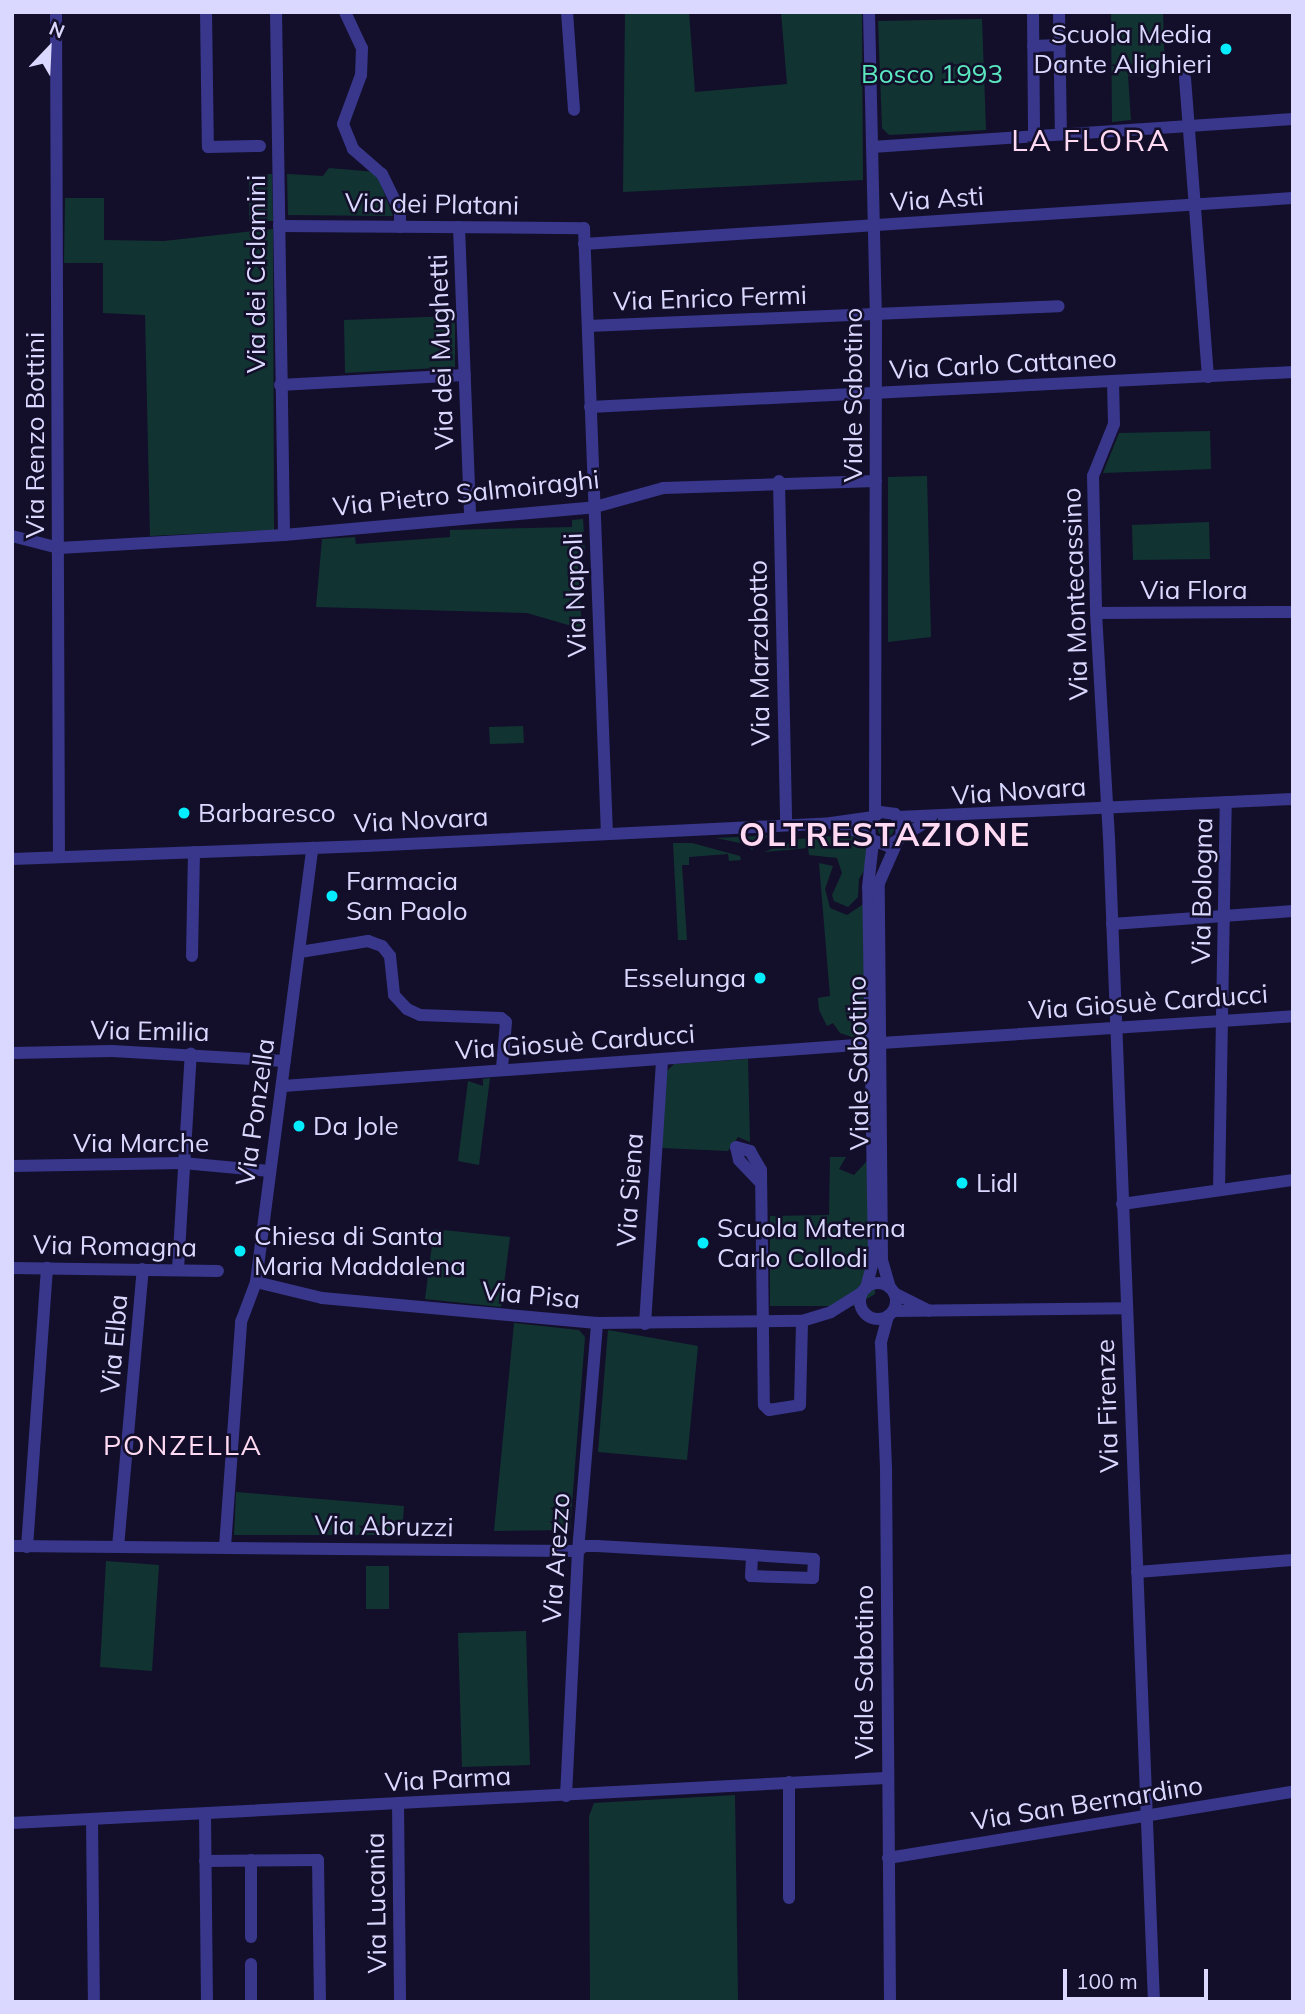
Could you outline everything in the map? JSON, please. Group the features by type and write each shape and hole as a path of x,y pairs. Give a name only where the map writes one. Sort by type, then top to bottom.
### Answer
{"street":[{"name":"Via Renzo Bottini","path":"56,12 59,857"},
{"name":"Via dei Ciclamini","path":"206,12 208,148 260,146"},
{"name":"Via dei Ciclamini","path":"276,12 284,535"},
{"path":"345,12 362,48 361,75 343,124 353,149 382,174 400,211 400,227"},
{"path":"567,12 574,110"},
{"name":"Viale Sabotino","path":"869,12 876,314 877,778 868,887 876,1043 882,1260 892,1291 890,1314 881,1343 887,1482 886,1778 890,2002"},
{"path":"1033,12 1034,136"},
{"path":"1059,12 1062,134"},
{"path":"1033,46 1060,45"},
{"path":"1185,78 1208,377"},
{"path":"872,146 1293,119"},
{"name":"Via Asti","path":"584,243 1293,198"},
{"name":"Via dei Platani","path":"279,226 584,228"},
{"name":"Via dei Mughetti","path":"459,227 470,516"},
{"name":"Via Napoli","path":"584,228 607,834"},
{"name":"Via Enrico Fermi","path":"588,326 1059,306"},
{"name":"Via Carlo Cattaneo","path":"590,408 1293,372"},
{"path":"280,385 465,374"},
{"name":"Via Montecassino","path":"1108,808 1096,613 1093,476 1114,425 1114,382"},
{"name":"Via Pietro Salmoiraghi","path":"12,536 59,548 284,535 470,516 595,507 663,488 779,481 876,481"},
{"name":"Via Marzabotto","path":"779,481 786,825"},
{"name":"Via Flora","path":"1096,613 1293,612"},
{"name":"Viale Sabotino","path":"877,778 894,815 899,839 879,883 874,1258 864,1290 869,1316 881,1343"},
{"name":"Via Novara","path":"12,859 312,848 831,823 873,815 933,819 1293,799"},
{"name":"Via Bologna","path":"1219,1190 1226,802"},
{"name":"Via Firenze","path":"1108,808 1114,1029 1154,2002"},
{"name":"Via Novara","path":"831,823 888,846 933,819"},
{"name":"Via Ponzella","path":"226,1547 241,1322 256,1282 312,848"},
{"path":"192,956 194,852"},
{"path":"1112,924 1293,911"},
{"path":"300,952 368,941 382,946 390,956 394,995 407,1009 420,1015 501,1018 506,1022 502,1069"},
{"name":"Via Giosuè Carducci","path":"282,1086 1293,1016"},
{"name":"Via Emilia","path":"12,1053 191,1053 285,1061"},
{"path":"178,1269 191,1053"},
{"name":"Via Siena","path":"645,1324 662,1060"},
{"name":"Via Marche","path":"12,1166 183,1163 269,1171"},
{"path":"1122,1204 1293,1180"},
{"path":"760,1182 765,1405 769,1410 800,1405 802,1321"},
{"name":"Via Romagna","path":"12,1268 218,1271"},
{"path":"27,1546 47,1268"},
{"name":"Via Elba","path":"118,1548 143,1269"},
{"name":"Via Pisa","path":"256,1282 322,1298 597,1323 645,1324 802,1321 831,1312 864,1290"},
{"path":"864,1290 881,1283 932,1313"},
{"path":"890,1314 1126,1308"},
{"name":"Via Pisa","path":"831,1312 869,1316 890,1314"},
{"name":"Via Arezzo","path":"566,1796 578,1551 597,1323"},
{"name":"Via Abruzzi","path":"12,1546 578,1551 584,1546 752,1555 814,1559 813,1578 751,1576 752,1555"},
{"path":"1137,1572 1293,1560"},
{"name":"Via Parma","path":"12,1823 886,1778"},
{"path":"789,1782 789,1898"},
{"name":"Via San Bernardino","path":"888,1858 1293,1792"},
{"name":"Via Lucania","path":"398,1804 400,2002"},
{"path":"205,1814 207,2002"},
{"path":"92,1819 94,2002"},
{"path":"251,1860 251,1937"},
{"path":"205,1861 318,1860 320,2002"},
{"path":"251,1964 251,2002"}],"green space":[{"path":"625,12 689,12 695,92 787,84 781,12 862,12 863,180 623,192"},
{"path":"1111,12 1163,12 1165,74 1128,76 1131,120 1112,122"},
{"name":"Bosco 1993","path":"982,19 986,130 889,135 882,128 878,21"},
{"path":"329,168 376,172 393,216 288,215 287,174 323,176"},
{"path":"272,174 273,221 249,221 249,175"},
{"path":"65,198 104,198 104,240 164,241 273,229 274,530 150,536 145,315 103,313 103,263 64,263"},
{"path":"455,316 455,367 345,373 344,320"},
{"path":"1210,431 1211,469 1103,473 1119,433"},
{"path":"927,476 931,637 888,642 888,477"},
{"path":"583,519 585,552 577,553 582,629 527,613 316,607 322,539 355,537 356,544 450,537 450,530 572,527 572,520"},
{"path":"1209,522 1210,559 1133,560 1132,525"},
{"path":"523,726 524,743 490,744 489,727"},
{"path":"883,821 889,821 894,829 892,835 883,837 878,832 878,826"},
{"path":"855,834 867,846 867,866 859,879 858,897 848,907 834,901 832,895 842,873 837,858 809,855 808,848 764,852 799,839"},
{"path":"779,835 760,839 752,850 745,844 716,838"},
{"path":"673,843 692,843 740,856 741,860 729,861 728,854 689,857 689,865 682,865 687,940 678,940"},
{"path":"819,863 833,866 825,889 830,908 847,915 865,903 865,1026 855,1038 840,1033 833,1023 827,1026 819,1010 818,998 830,996"},
{"path":"748,1059 750,1142 738,1137 728,1151 662,1148 666,1072 674,1064"},
{"path":"490,1078 479,1165 458,1161 468,1081 483,1086 483,1079"},
{"path":"830,1157 846,1157 839,1169 854,1175 867,1161 874,1161 875,1294 855,1306 770,1306 770,1216 829,1215"},
{"path":"434,1229 510,1237 501,1307 425,1299"},
{"path":"514,1323 579,1330 585,1337 570,1530 494,1531"},
{"path":"608,1330 698,1346 687,1460 598,1452"},
{"path":"236,1492 404,1506 402,1535 234,1535"},
{"path":"106,1561 159,1565 152,1671 100,1667"},
{"path":"366,1566 389,1566 389,1609 366,1609"},
{"path":"526,1631 530,1765 462,1767 458,1633"},
{"path":"735,1795 738,2002 590,2002 589,1816 594,1803"}],"place":[{"name":"Scuola Media Dante Alighieri","path":"1226,49"},
{"name":"Barbaresco","path":"184,813"},
{"name":"Farmacia San Paolo","path":"332,896"},
{"name":"Esselunga","path":"760,978"},
{"name":"Da Jole","path":"299,1126"},
{"name":"Lidl","path":"962,1183"},
{"name":"Scuola Materna Carlo Collodi","path":"703,1243"},
{"name":"Chiesa di Santa Maria Maddalena","path":"240,1251"}],"district":[{"name":"LA FLORA","path":"1091,140"},
{"name":"OLTRESTAZIONE","path":"885,834"},
{"name":"PONZELLA","path":"183,1445"}]}
